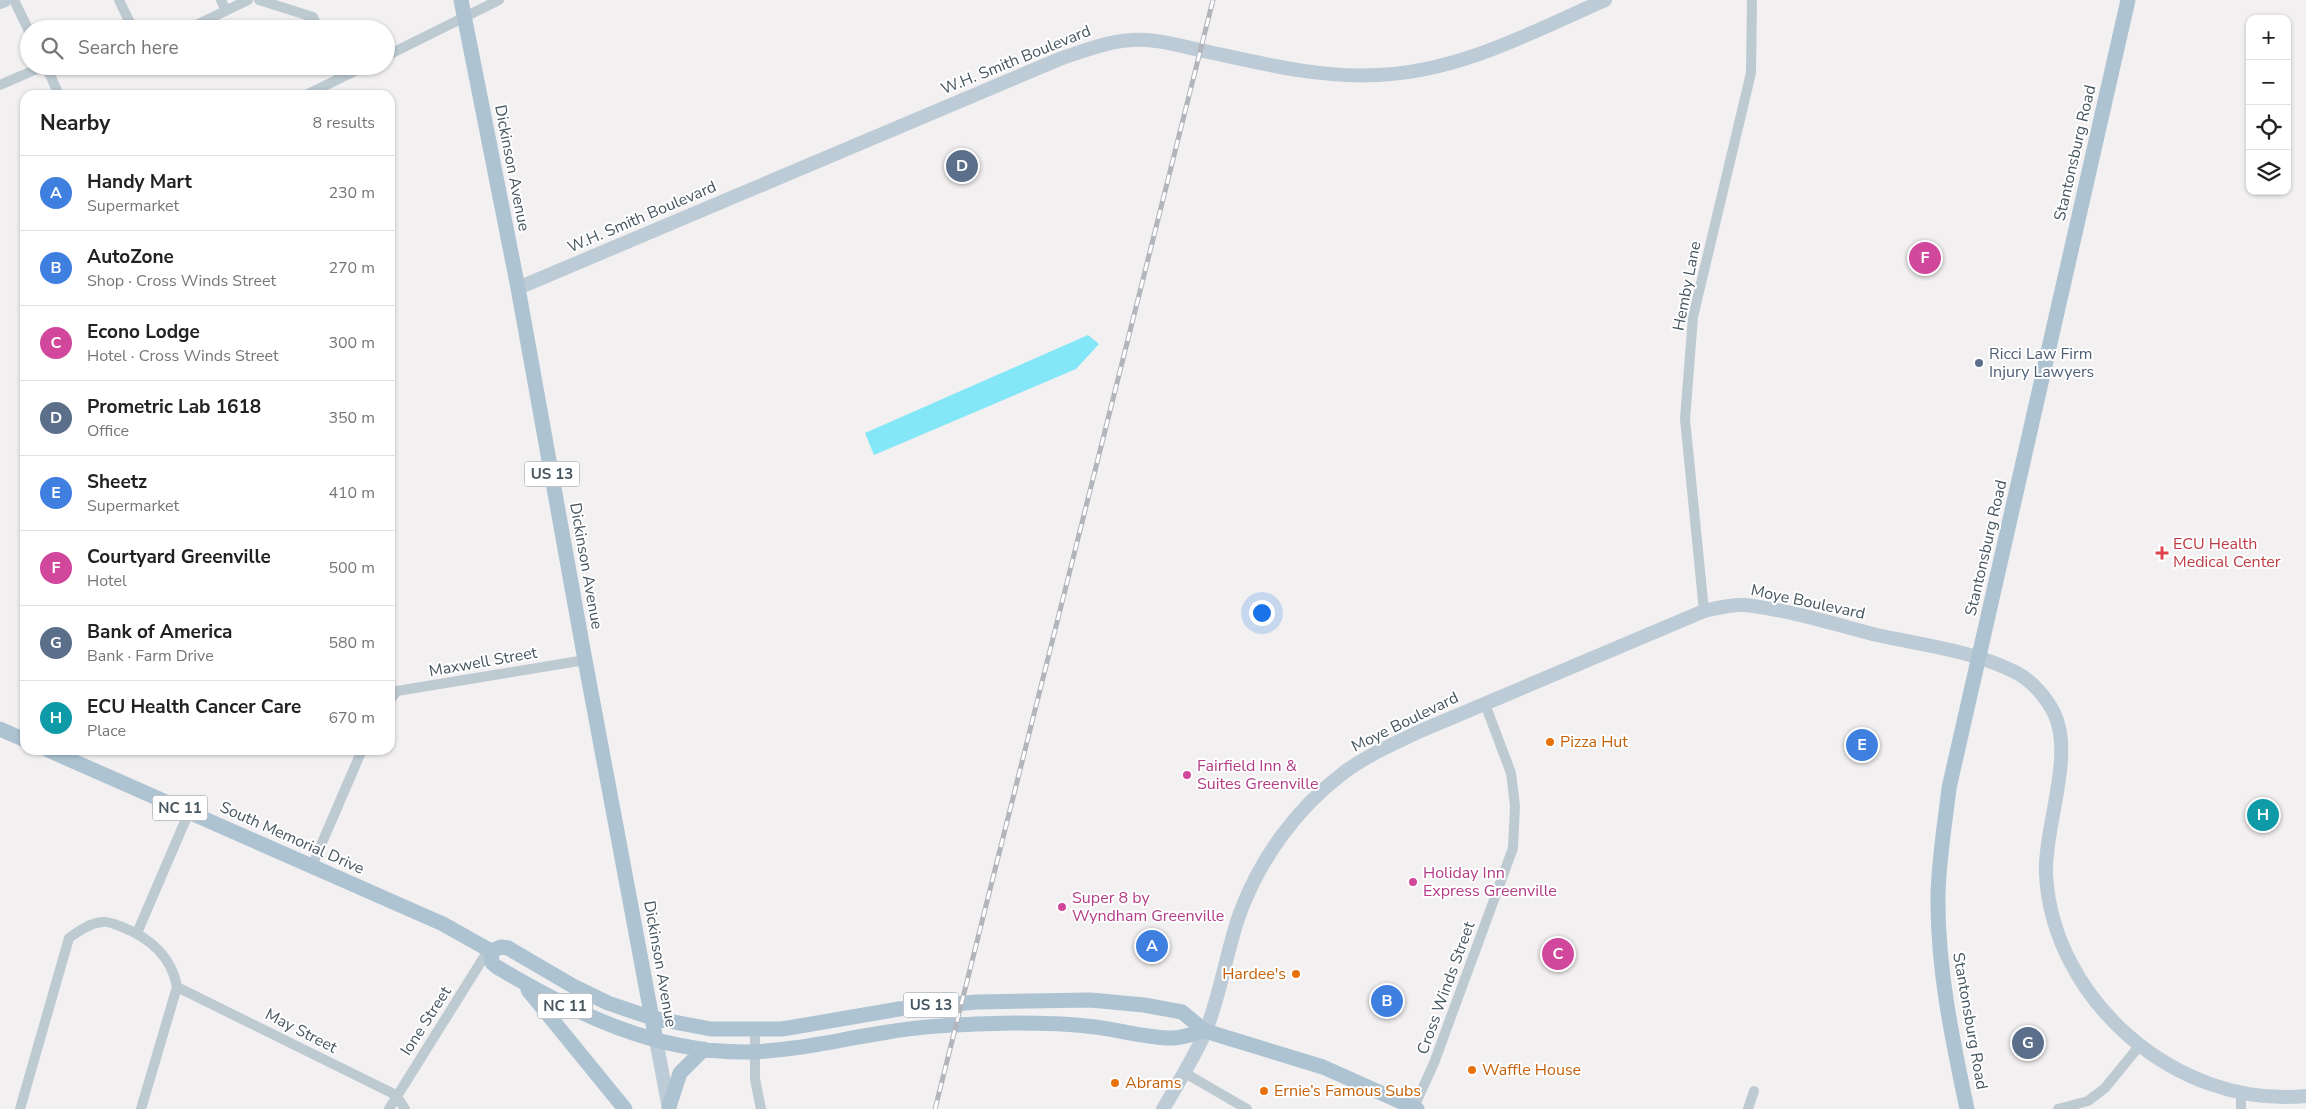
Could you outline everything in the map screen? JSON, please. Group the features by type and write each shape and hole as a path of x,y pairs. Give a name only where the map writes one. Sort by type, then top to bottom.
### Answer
{"main road":[{"name":"Dickinson Avenue","path":"461,0 466,16 518,288 656,1040"},
{"name":"Stantonsburg Road","path":"1967,1109 1942,978 1938,894 1940,856 1949,788 1980,659 2128,0"},
{"path":"0,729 20,738"},
{"name":"South Memorial Drive","path":"59,755 443,924 490,950 500,947 508,948 589,994 652,1018 712,1029 755,1030 800,1027 922,1006 977,1002 1060,1000 1122,1003 1182,1012 1205,1031 1323,1067 1415,1108"},
{"name":"South Memorial Drive","path":"490,950 492,963 522,982 595,1020 656,1040 704,1049 756,1051 810,1047 884,1032 956,1025 1016,1023 1085,1025 1173,1038 1205,1031"},
{"path":"522,982 625,1109"},
{"path":"670,1108 680,1073 704,1049"}],"street":[{"path":"0,2 5,0"},
{"path":"14,0 24,20"},
{"path":"118,0 128,20"},
{"path":"221,0 226,11"},
{"path":"207,20 248,0"},
{"path":"259,0 291,4 313,16 315,20"},
{"path":"395,52 499,0"},
{"name":"W.H. Smith Boulevard","path":"518,288 1062,58 1108,43 1146,40 1289,69 1325,74 1377,75 1417,70 1477,56 1605,0"},
{"name":"Hemby Lane","path":"1704,611 1685,419 1693,317 1751,73 1752,0"},
{"path":"0,85 24,75"},
{"path":"49,75 57,90"},
{"path":"316,90 347,75"},
{"name":"Moye Boulevard","path":"1163,1109 1185,1073 1205,1031 1240,914 1264,863 1292,822 1342,774 1375,753 1418,732 1704,611 1744,605 1786,613 1980,659 2017,673 2034,685 2055,715 2060,733 2062,757 2048,838 2046,873 2055,927 2073,973 2084,993 2115,1031 2136,1050 2182,1082 2206,1093 2241,1104 2306,1096"},
{"name":"Maxwell Street","path":"395,694 397,691 585,660"},
{"name":"Cross Winds Street","path":"1415,1108 1438,1052 1513,848 1515,806 1511,773 1485,704"},
{"path":"312,866 360,755"},
{"path":"138,933 189,812"},
{"path":"20,1109 69,938 85,926 105,921 138,933 156,946 175,974 177,987 141,1109"},
{"name":"Ione Street","path":"389,1109 396,1095 490,950"},
{"name":"May Street","path":"177,987 396,1095"},
{"path":"755,1030 755,1079 760,1109"},
{"name":"Dickinson Avenue","path":"656,1040 670,1108"},
{"path":"2058,1109 2089,1105 2136,1050"},
{"path":"1185,1073 1247,1109"},
{"path":"1748,1109 1754,1091"},
{"path":"396,1095 405,1109"}],"water":[{"path":"1088,335 1099,344 1076,369 874,455 865,433"}],"railway":[{"path":"935,1109 1213,0"}],"place":[{"name":"Prometric Lab 1618","path":"962,166"},
{"name":"Courtyard Greenville","path":"1925,258"},
{"name":"Ricci Law Firm Injury Lawyers","path":"1979,363"},
{"name":"ECU Health Medical Center","path":"2162,553"},
{"name":"Pizza Hut","path":"1550,742"},
{"name":"Sheetz","path":"1862,745"},
{"name":"Fairfield Inn & Suites Greenville","path":"1187,775"},
{"name":"ECU Health Cancer Care","path":"2263,815"},
{"name":"Holiday Inn Express Greenville","path":"1413,882"},
{"name":"Super 8 by Wyndham Greenville","path":"1062,907"},
{"name":"Handy Mart","path":"1152,946"},
{"name":"Econo Lodge","path":"1558,954"},
{"name":"Hardee's","path":"1296,974"},
{"name":"AutoZone","path":"1387,1001"},
{"name":"Bank of America","path":"2028,1043"},
{"name":"Waffle House","path":"1472,1070"},
{"name":"Abrams","path":"1115,1083"},
{"name":"Ernie’s Famous Subs","path":"1264,1091"}]}
